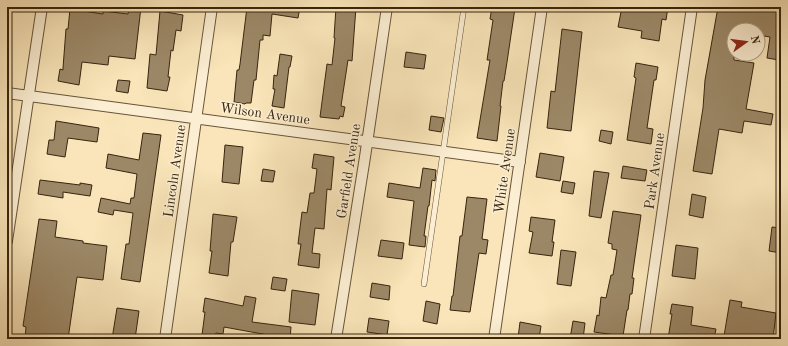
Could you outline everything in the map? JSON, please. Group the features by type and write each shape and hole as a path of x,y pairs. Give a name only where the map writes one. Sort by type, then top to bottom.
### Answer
{"street":[{"path":"7,241 42,7"},
{"name":"Lincoln Avenue","path":"165,339 212,7"},
{"name":"Garfield Avenue","path":"336,339 387,7"},
{"name":"White Avenue","path":"494,339 542,7"},
{"name":"Park Avenue","path":"644,339 692,7"},
{"name":"Wilson Avenue","path":"7,93 520,162"}],"lane":[{"path":"424,284 464,7"}],"building":[{"path":"129,7 141,7 135,59 109,56 108,65 82,62 79,85 58,81 60,69 63,70 66,29 68,29 70,9 103,14 103,11 128,14"},
{"path":"247,7 300,7 298,18 272,14 270,36 263,35 263,40 260,40 256,80 254,80 251,103 245,104 234,102 237,70 239,70 240,64"},
{"path":"336,7 356,7 352,61 348,60 341,106 345,107 343,117 340,116 339,119 320,117 327,64 332,65"},
{"path":"492,7 515,8 503,81 497,141 477,138 490,60 487,60 493,20 490,19"},
{"path":"622,7 668,7 666,20 662,19 659,41 641,38 642,31 618,27"},
{"path":"718,7 763,7 781,10 781,45 779,60 767,58 770,37 766,36 766,22 726,22 726,62 754,63 746,109 773,114 771,125 744,121 742,133 719,129 712,174 693,171 703,108 705,80"},
{"path":"160,11 183,15 181,31 176,30 173,51 171,50 168,77 170,77 167,91 147,88 150,54 156,55"},
{"path":"562,29 582,32 571,131 547,128 551,91 555,92"},
{"path":"406,52 426,55 424,69 404,67"},
{"path":"280,54 292,56 289,67 284,108 272,106 275,89 273,89 274,75 277,76"},
{"path":"636,63 658,67 656,80 654,80 647,128 653,129 651,144 627,140 636,78 634,77"},
{"path":"118,80 130,81 128,93 116,91"},
{"path":"431,116 444,118 441,132 429,130"},
{"path":"56,121 99,128 97,142 68,138 65,157 47,154 49,140 54,140"},
{"path":"601,130 613,132 611,144 599,141"},
{"path":"143,133 161,135 140,282 121,279 126,244 129,244 133,213 114,210 113,215 98,212 101,198 130,204 131,198 134,198 137,174 106,168 108,154 139,160"},
{"path":"225,145 243,147 239,184 222,182"},
{"path":"540,153 564,157 560,181 536,177"},
{"path":"314,154 334,157 331,190 327,189 324,229 315,228 312,253 320,254 319,268 298,265 301,244 298,244 302,212 307,213 310,193 314,193 317,169 312,168"},
{"path":"623,166 647,170 645,181 621,178"},
{"path":"423,168 436,170 435,181 432,180 428,206 424,236 426,236 425,247 409,245 414,201 387,197 389,183 420,188"},
{"path":"263,169 275,171 273,182 261,181"},
{"path":"594,171 609,173 601,218 589,216"},
{"path":"40,180 92,185 90,196 63,192 63,198 38,194"},
{"path":"563,181 575,183 573,194 561,192"},
{"path":"692,194 706,197 703,218 689,215"},
{"path":"467,197 487,199 482,239 488,240 486,254 479,253 470,312 450,310"},
{"path":"613,211 641,215 632,278 634,278 632,294 630,294 623,336 594,332 597,315 599,316 601,297 606,298 611,275 613,275 617,250 612,249 612,244 608,243"},
{"path":"213,214 237,217 233,242 231,242 228,276 209,273 212,251 210,251"},
{"path":"531,217 555,220 552,256 529,253 533,232 529,231"},
{"path":"39,219 57,221 55,237 107,246 103,280 77,277 68,339 25,339 26,327 23,326"},
{"path":"772,227 781,228 781,253 769,251"},
{"path":"381,240 404,243 402,259 378,256"},
{"path":"676,245 698,248 695,279 672,276"},
{"path":"561,250 576,252 571,286 557,284"},
{"path":"273,277 287,279 285,291 271,289"},
{"path":"372,283 390,286 389,300 370,297"},
{"path":"292,290 319,294 315,325 289,322"},
{"path":"245,296 256,298 252,322 291,327 290,339 224,327 223,334 216,333 215,336 202,335 205,298 243,306"},
{"path":"730,300 742,302 741,307 776,313 773,339 744,339 724,336"},
{"path":"426,301 440,304 437,324 423,321"},
{"path":"672,304 693,307 691,325 716,329 714,339 688,336 687,339 668,339"},
{"path":"117,308 139,311 135,339 112,339"},
{"path":"369,318 389,321 387,335 367,332"},
{"path":"573,321 585,323 583,339 570,339"},
{"path":"520,322 541,326 539,339 518,338"}]}
